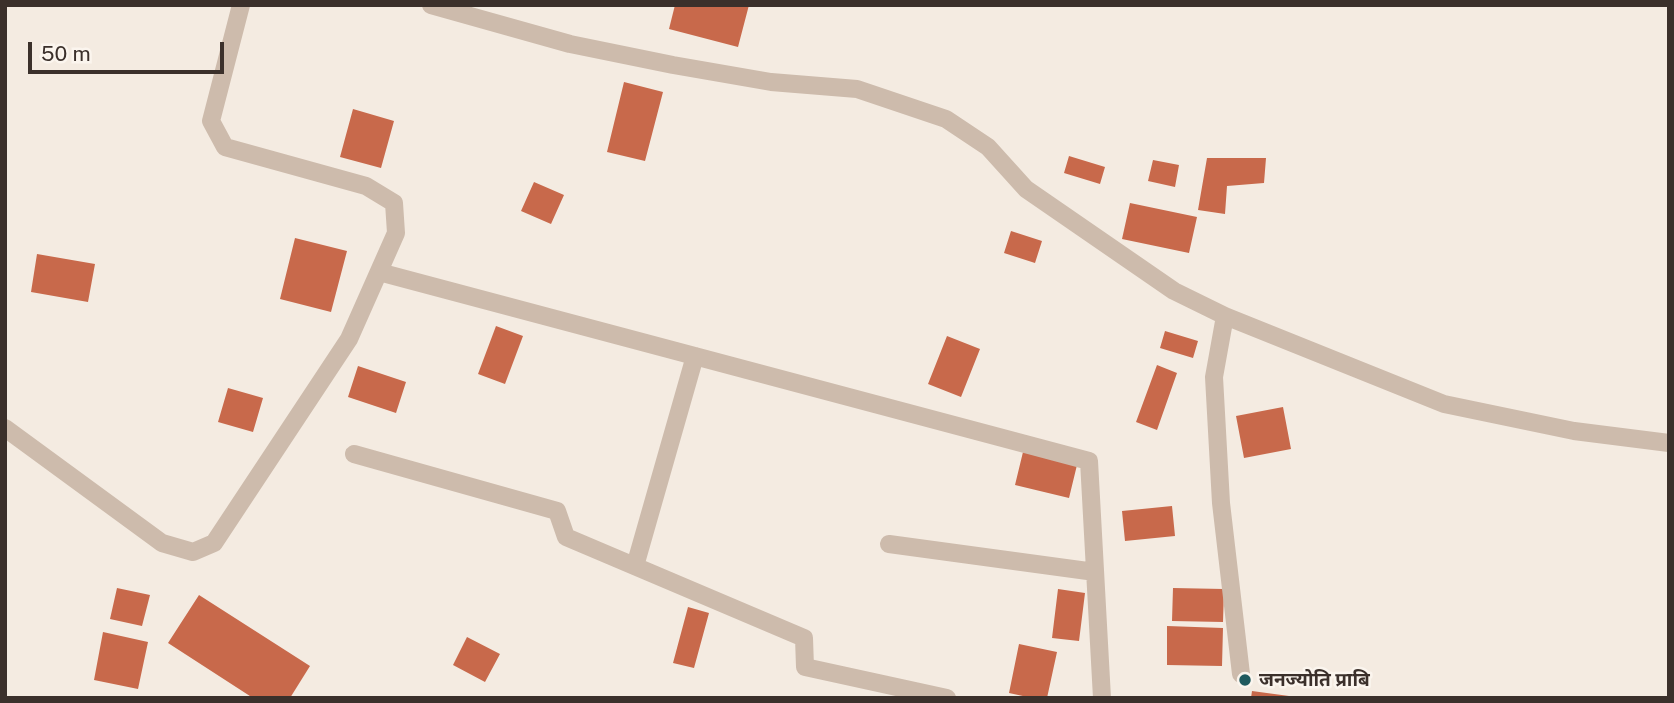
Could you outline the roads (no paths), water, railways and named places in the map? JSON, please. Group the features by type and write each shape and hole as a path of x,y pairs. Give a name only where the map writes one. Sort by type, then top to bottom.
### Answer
{"street":[{"path":"5,428 162,543 194,552 214,544 349,338 397,233 394,203 366,186 225,147 211,121 241,5"},
{"path":"431,5 570,44 673,65 771,82 857,89 946,119 988,148 1026,189 1174,291 1226,316 1444,404 1574,430 1669,443"},
{"path":"379,272 1089,461 1102,698"},
{"path":"1226,316 1214,377 1221,503 1241,674"},
{"path":"635,566 695,356"},
{"path":"354,454 557,511 566,537 804,638 806,667 947,698"},
{"path":"889,544 1095,572"}],"place":[{"name":"जनज्योति प्राबि","path":"1245,680"}]}
